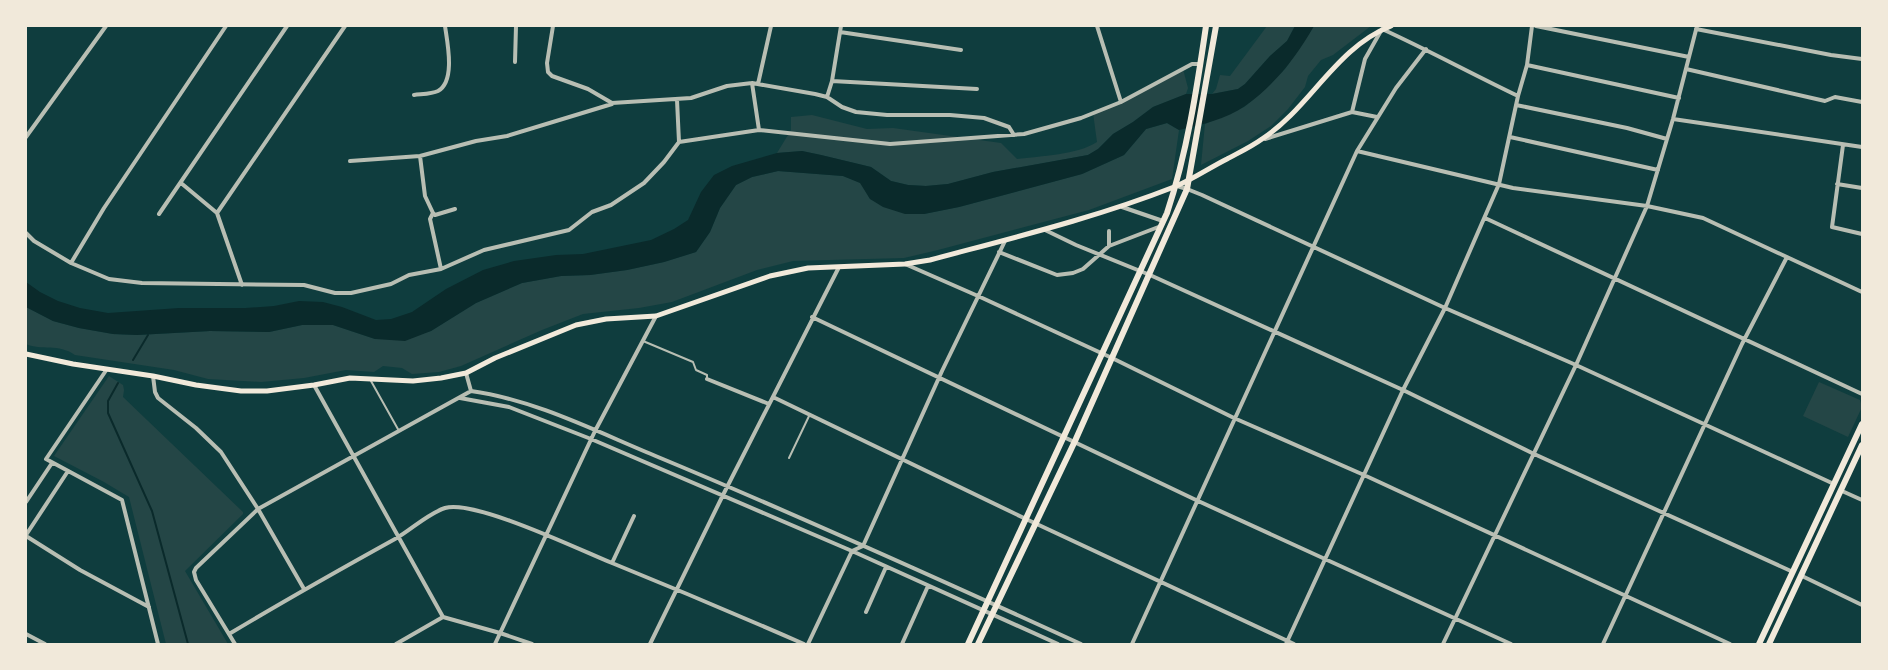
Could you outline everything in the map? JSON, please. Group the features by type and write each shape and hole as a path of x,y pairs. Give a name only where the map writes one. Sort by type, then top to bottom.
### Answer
{"main road":[{"path":"968,645 1142,271 1162,223 1176,186 1187,139 1206,26"},
{"path":"978,645 1075,441 1187,189 1216,26"},
{"path":"26,354 196,385 241,390 267,391 314,386 350,378 413,381 466,373 495,358 576,325 606,319 656,316 770,276 808,268 904,264 930,260 1045,230 1176,186 1261,140 1280,126 1339,61 1366,38 1391,26"},
{"path":"1195,91 1204,97"},
{"path":"1759,645 1863,424"},
{"path":"1769,645 1863,445"}],"street":[{"path":"26,137 106,26"},
{"path":"71,262 104,207 226,26"},
{"path":"159,214 287,26"},
{"path":"217,213 345,26"},
{"path":"414,95 437,92 444,84 449,72 445,26"},
{"path":"515,62 516,26"},
{"path":"553,26 547,63 548,72 552,76 588,88 612,103"},
{"path":"758,84 771,26"},
{"path":"827,97 832,81 841,26"},
{"path":"1097,26 1121,102"},
{"path":"1287,643 1403,390 1444,308 1499,184 1534,26 1689,57"},
{"path":"1443,645 1532,453 1576,365 1647,206 1697,27 1831,55 1863,59"},
{"path":"1352,112 1365,59 1382,29 1518,96"},
{"path":"840,32 961,50"},
{"path":"1132,645 1196,500 1357,151 1377,117 1426,49"},
{"path":"679,142 759,130 890,144 1014,135 1054,127 1081,118 1121,102 1192,64 1200,64"},
{"path":"1527,65 1678,98"},
{"path":"1686,69 1825,101 1834,97 1863,102"},
{"path":"832,81 977,89"},
{"path":"752,83 759,130"},
{"path":"350,161 420,156 476,141 507,136 612,103 677,100 704,95 727,86 752,83 827,97 842,107 856,112 886,115 950,114 984,118 1009,127 1014,135"},
{"path":"26,233 34,241 71,262 109,279 142,283 304,285 335,293 370,291 409,275 441,269 484,250 569,230 592,212 611,205 644,183 679,142 677,100"},
{"path":"1516,105 1627,128 1667,139"},
{"path":"1261,140 1352,112 1377,117"},
{"path":"1673,119 1863,147"},
{"path":"1510,136 1658,170"},
{"path":"1843,145 1832,227 1863,234"},
{"path":"1357,151 1513,188 1647,206 1703,218 1863,292"},
{"path":"420,156 425,196 433,213"},
{"path":"181,183 217,213 242,285"},
{"path":"1837,184 1863,188"},
{"path":"1176,186 1313,246 1444,308 1576,365 1834,484"},
{"path":"1120,206 1162,223"},
{"path":"433,213 435,215 455,209"},
{"path":"433,213 430,219 441,269"},
{"path":"1485,218 1863,394"},
{"path":"999,252 1057,275 1076,272 1102,254 1109,246 1162,223"},
{"path":"1045,230 1142,271 1403,390 1532,453 1794,572"},
{"path":"1109,231 1109,246"},
{"path":"229,634 446,508 460,507 518,523 806,645 852,551 863,546 939,377 1005,240"},
{"path":"1603,645 1704,424 1787,257"},
{"path":"904,264 978,296 1234,418 1730,645"},
{"path":"650,645 727,486 839,267"},
{"path":"495,645 591,439 656,316"},
{"path":"812,317 1196,500 1511,645"},
{"path":"107,369 46,459 122,500 158,645"},
{"path":"466,373 471,391"},
{"path":"153,376 158,398 196,428 220,452 258,509 304,589"},
{"path":"707,379 770,404"},
{"path":"314,386 443,618"},
{"path":"236,645 194,576 199,566 258,509 471,391 496,394 523,402 677,465 996,605 1081,645"},
{"path":"773,397 1294,645"},
{"path":"460,398 509,407 591,439 852,551 1058,645"},
{"path":"26,502 52,463"},
{"path":"673,473 677,465"},
{"path":"68,471 26,535 80,570 149,608"},
{"path":"1842,491 1863,500"},
{"path":"612,563 634,516"},
{"path":"866,612 886,567"},
{"path":"1802,576 1863,605"},
{"path":"902,645 928,586"},
{"path":"396,645 443,618 500,633 532,645"},
{"path":"26,634 45,645"}],"lane":[{"path":"643,341 693,362 696,370 707,375 707,379"},
{"path":"369,379 399,431"},
{"path":"789,458 810,414"}],"shaded area":[{"path":"1267,26 1295,26 1287,41 1245,84 1238,89 1212,94 1220,75 1230,76"},
{"path":"1295,26 1314,26 1284,70 1256,98 1238,111 1204,124 1179,130 1167,123 1146,129 1124,155 1082,174 959,207 924,214 905,214 883,207 870,199 860,183 843,176 778,171 752,177 736,185 720,208 710,232 696,252 627,270 561,276 522,283 476,303 431,331 405,341 375,339 333,325 302,325 269,332 113,334 53,321 26,307 26,282 58,301 108,313 179,308 245,308 299,301 323,302 376,320 391,319 412,312 446,289 483,270 514,261 583,254 651,240 688,220 701,192 714,175 732,166 777,153 802,151 821,155 871,167 891,181 926,186 948,184 993,172 1088,155 1098,149 1113,134 1153,107 1186,94 1212,94 1238,89 1287,41"},
{"path":"1314,26 1371,26 1333,55 1321,60 1308,76 1305,87 1271,126 1248,141 1201,165 1205,124 1244,107 1255,98 1285,69"},
{"path":"1183,69 1188,88 1186,94 1153,107 1113,134 1098,149 1088,155 993,172 948,184 908,185 891,181 871,167 802,151 777,153 791,130 791,117 812,115 867,129 893,128 1001,143 1017,159 1079,150 1097,142 1093,113 1121,102"},
{"path":"1167,123 1179,130 1172,179 1089,210 904,258 793,261 757,270 672,302 583,314 461,366 439,372 412,374 402,368 383,366 374,372 346,370 304,378 261,382 208,379 174,370 75,355 62,349 26,344 26,307 53,321 113,334 269,332 302,325 333,325 375,339 431,331 476,303 522,283 561,276 627,270 696,252 710,232 720,208 736,185 752,177 778,171 843,176 861,183 870,199 924,214 959,207 1082,174 1124,155 1146,129"},
{"path":"109,376 123,385 123,397 243,512 185,571 228,644 166,644 129,497 54,456"},
{"path":"1819,382 1860,400 1862,407 1848,437 1803,416"}],"waterway":[{"path":"133,360 148,335"},
{"path":"118,383 108,401 108,413 152,511 188,644"}]}
